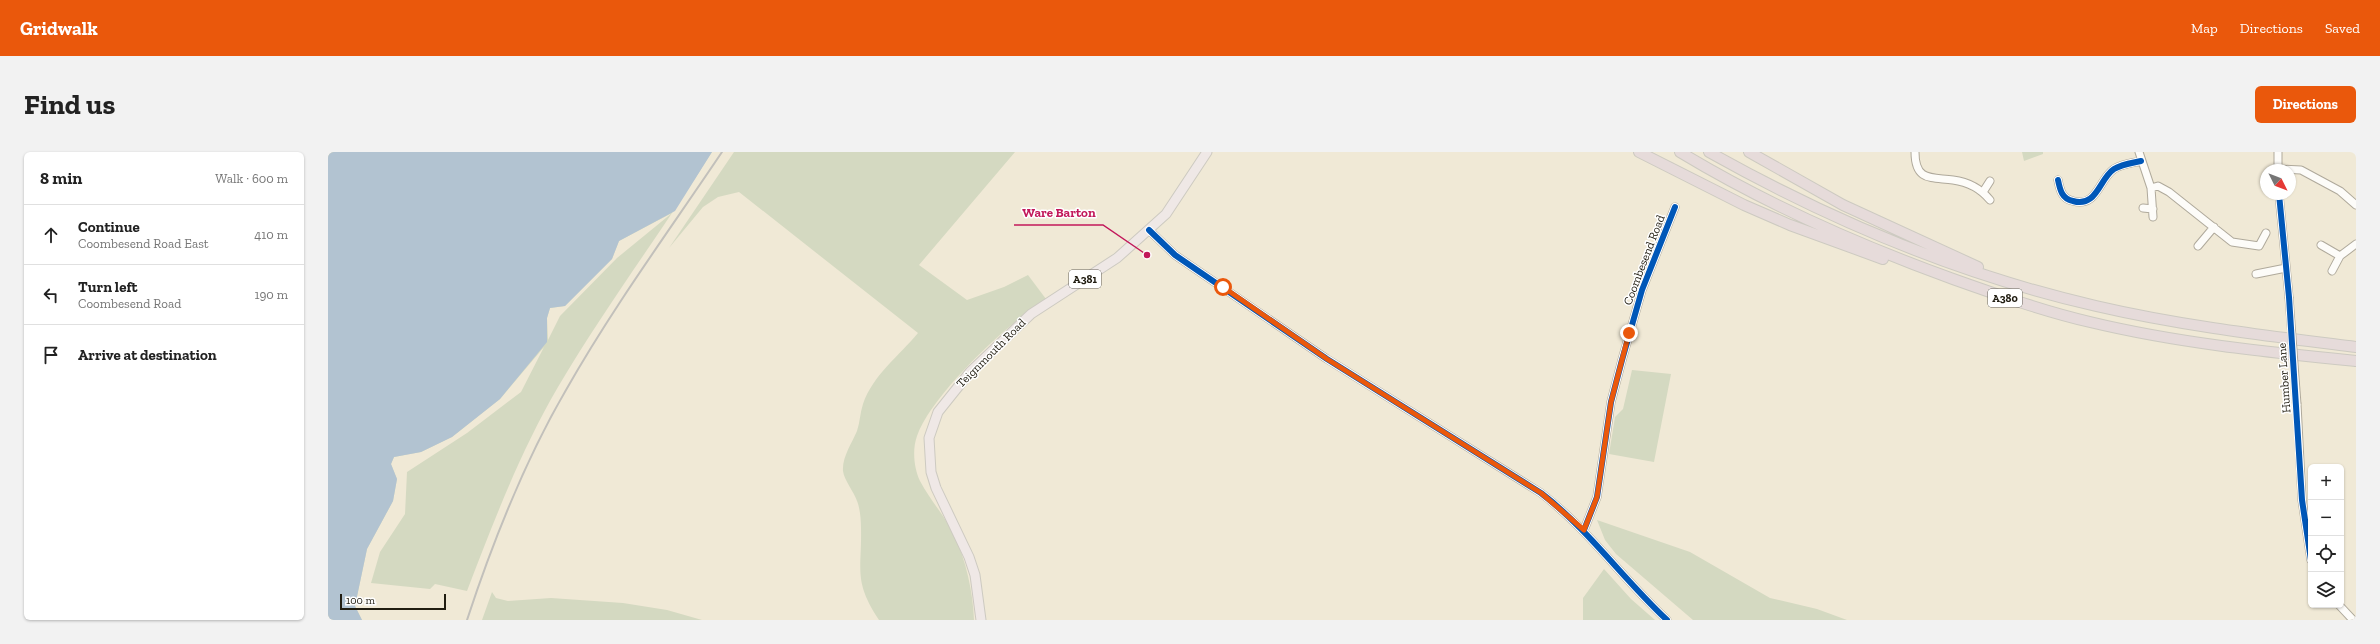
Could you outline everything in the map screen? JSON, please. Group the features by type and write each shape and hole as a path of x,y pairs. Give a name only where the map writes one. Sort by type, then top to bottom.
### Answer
{"highway":[{"name":"A380","path":"1639,152 1698,183 1790,225 1880,259 1918,267"},
{"name":"A380","path":"1680,152 1815,223 1918,267 2014,301 2090,322 2248,351 2356,361"},
{"name":"A380","path":"1709,152 1786,193 1856,225 1916,250 2005,281 2095,306 2192,325 2254,335 2356,346"},
{"name":"A380","path":"1749,152 1843,205 1952,254 2005,281"}],"main road":[{"name":"Teignmouth Road","path":"981,620 975,575 970,557 936,488 931,472 930,438 938,412 970,372 1031,314 1117,258 1166,214 1207,152"}],"street":[{"path":"1915,152 1919,170 1930,179 1953,180 1970,185 1983,192 1990,200"},
{"path":"2139,152 2151,188 2153,217"},
{"path":"2278,152 2278,164"},
{"path":"2058,180 2061,192 2065,197 2078,202 2086,201 2096,195 2109,174 2114,169 2141,161"},
{"path":"2296,170 2301,170 2340,191 2356,205"},
{"path":"1983,192 1990,182"},
{"path":"2151,188 2158,186 2169,192 2232,242 2260,246 2266,233"},
{"name":"Humber Lane","path":"2280,200 2289,297 2302,500 2308,540"},
{"name":"Coombesend Road","path":"1584,530 1597,497 1605,435 1622,360 1642,290 1676,207"},
{"path":"2143,208 2153,209"},
{"path":"2198,246 2214,227"},
{"path":"1149,230 1175,255 1327,359 1541,493 1584,530 1610,560 1667,620"},
{"path":"2332,271 2340,256 2356,244"},
{"path":"2321,245 2340,256"},
{"path":"2256,274 2286,268"},
{"path":"2342,608 2353,620"}],"green space":[{"path":"328,152 712,152 674,211 595,327 544,412 508,487 467,591 435,584 430,589 371,583 380,552 405,514 407,472 467,433 521,392 544,347 500,399 452,437 421,452 394,457 391,464 397,479 393,501 367,549 355,606 362,620 328,620","holes":["672,213 617,258 560,316 548,340 547,318 550,308 565,306 612,259 619,241"]},
{"path":"734,152 1015,152 919,265 967,300 1004,287 1028,275 1046,299 1030,310 992,342 954,381 925,419 915,441 914,459 920,481 950,528 962,555 970,587 974,620 879,620 865,595 862,585 860,565 860,514 856,497 844,475 844,461 857,431 862,407 867,394 887,366 918,333 739,192 718,197 703,207 669,248"},
{"path":"2022,152 2043,152 2043,154 2024,161"},
{"path":"1632,370 1671,374 1654,462 1609,454 1615,417 1623,409"},
{"path":"1597,520 1690,552 1770,598 1817,609 1847,620 1693,620 1616,554 1605,540"},
{"path":"1604,569 1631,599 1655,620 1583,620 1583,598"},
{"path":"492,592 496,598 508,601 551,598 623,603 667,610 702,620 482,620"}],"water":[{"path":"328,152 712,152 675,211 619,241 612,259 565,306 550,308 547,318 547,342 500,399 452,437 421,452 394,457 391,464 397,479 393,501 367,549 355,606 362,620 328,620"}],"railway":[{"path":"467,620 510,502 536,445 551,417 603,329 722,152"}],"cycle path":[{"path":"2058,180 2061,191 2066,198 2081,202 2093,197 2114,169 2141,161"},
{"path":"2280,200 2289,297 2302,500 2308,540"},
{"path":"1584,530 1597,497 1611,402 1622,360 1642,290 1675,207"},
{"path":"1149,230 1175,255 1327,359 1541,493 1575,523 1667,620"}],"place":[{"name":"Ware Barton","path":"1147,255"}],"route":[{"path":"1223,287 1327,359 1541,493 1561,508 1584,530 1591,517 1597,497 1602,473 1605,435 1611,402 1629,333"}]}
